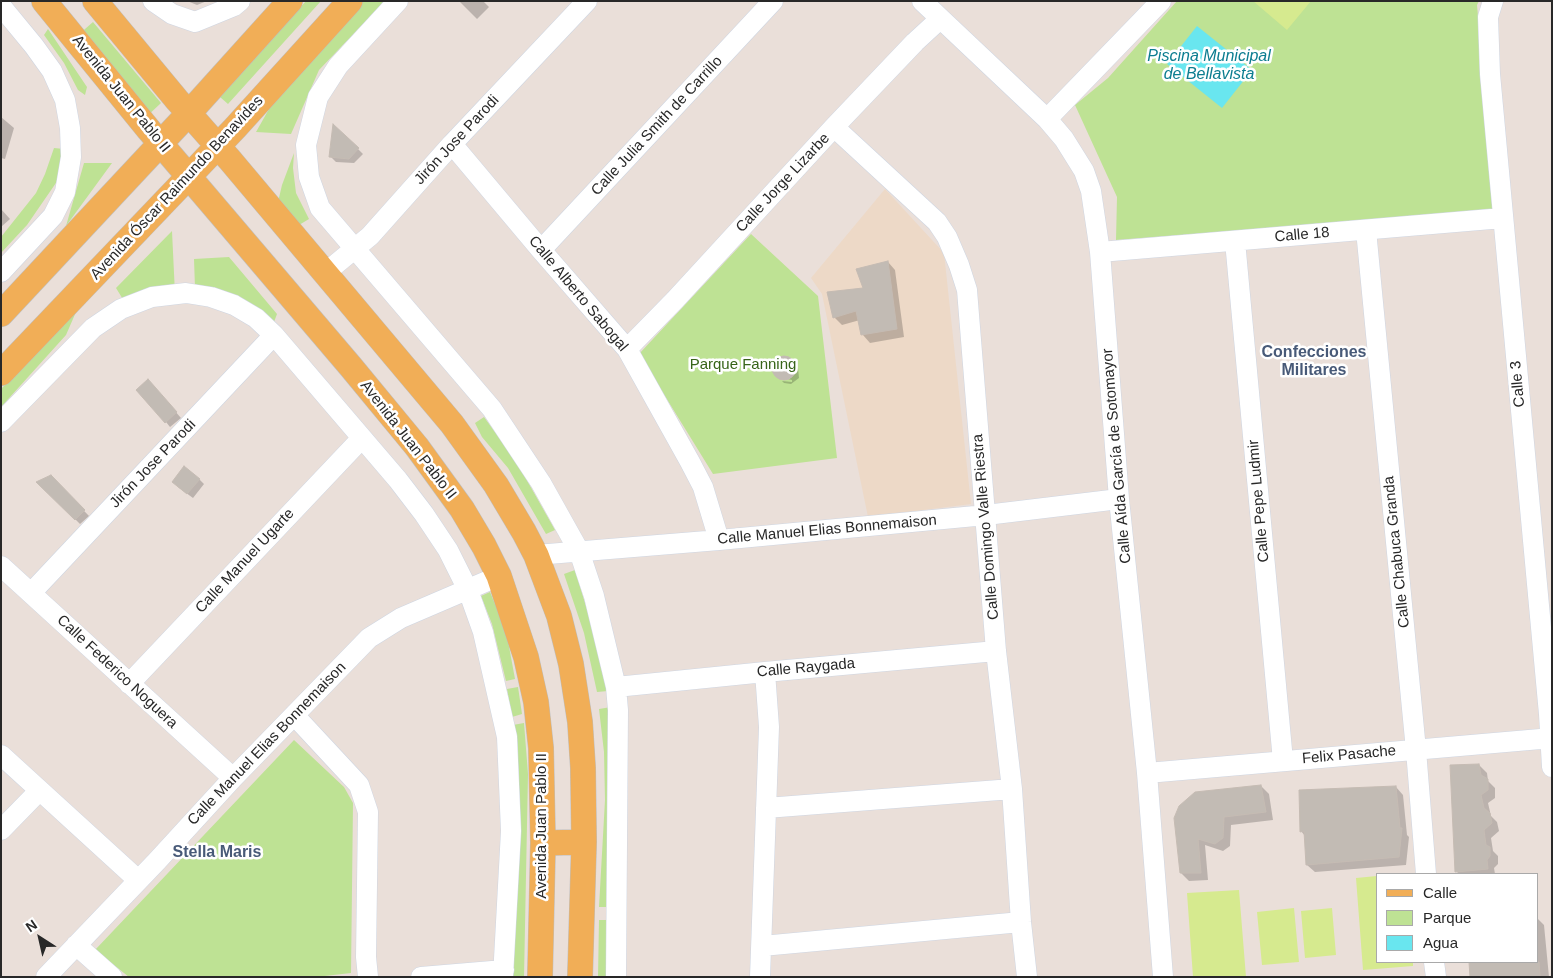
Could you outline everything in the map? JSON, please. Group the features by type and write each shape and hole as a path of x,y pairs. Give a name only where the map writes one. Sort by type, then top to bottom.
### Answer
{"main road":[{"path":"95,1 452,424 496,485 536,555 559,616 571,664 580,722 584,768 580,977"},
{"path":"1,314 189,113 290,1"},
{"name":"Avenida Óscar Raimundo Benavides","path":"1,373 189,176 350,1"},
{"name":"Avenida Juan Pablo II","path":"50,3 160,143 417,447 462,509 484,546 499,576 526,657 536,702 542,748 543,843 540,977"},
{"path":"351,367 381,340"},
{"path":"543,843 584,842"}],"street":[{"path":"153,1 172,14 195,22 234,6 240,1"},
{"path":"398,1 338,66 318,96 306,145 309,177 320,208 492,409 541,483 579,551 594,596 616,688 618,710 616,977"},
{"name":"Jirón Jose Parodi","path":"324,274 355,250 587,1"},
{"name":"Calle Julia Smith de Carrillo","path":"541,250 773,1"},
{"name":"Calle Aída García de Sotomayor","path":"922,1 1047,119 1064,139 1084,172 1091,191 1100,252 1119,499 1147,773 1163,977"},
{"name":"Calle 3","path":"1493,1 1488,17 1490,74 1551,738 1552,767"},
{"path":"1047,119 1156,3"},
{"path":"1,6 52,71 65,100 70,128 72,157 65,192 53,216 1,272"},
{"name":"Calle Jorge Lizarbe","path":"627,350 676,300 915,42 940,19"},
{"name":"Calle Domingo Valle Riestra","path":"834,128 937,222 947,237 967,290 996,652 1012,789 1021,922 1027,977"},
{"name":"Calle Alberto Sabogal","path":"452,144 627,350 703,487 719,540"},
{"name":"Calle 18","path":"1100,252 1503,218"},
{"name":"Calle Chabuca Granda","path":"1366,230 1416,750 1426,873"},
{"name":"Calle Pepe Ludmir","path":"1235,241 1283,761"},
{"name":"Avenida Juan Pablo II","path":"1,422 93,328 120,309 152,297 186,293 211,297 234,305 256,318 274,335 424,514 448,550 468,590 483,632 508,737 511,831 504,974"},
{"name":"Jirón Jose Parodi","path":"31,593 274,335"},
{"name":"Calle Manuel Ugarte","path":"129,684 362,438"},
{"name":"Calle Manuel Elias Bonnemaison","path":"536,555 986,515 1119,499"},
{"name":"Calle Federico Noguera","path":"1,566 233,778"},
{"name":"Calle Manuel Elias Bonnemaison","path":"46,977 233,778 369,638 401,618 499,576"},
{"name":"Calle Raygada","path":"616,688 765,672 996,652"},
{"path":"760,977 769,728 765,672"},
{"path":"294,715 359,785 368,812 366,956 368,977"},
{"name":"Felix Pasache","path":"1147,773 1551,738"},
{"path":"1,755 138,880"},
{"path":"766,808 1012,789"},
{"path":"1,830 39,791"},
{"path":"762,946 1021,922"},
{"path":"76,945 112,977"},
{"path":"1434,963 1436,977"},
{"path":"421,977 504,974"}],"shaded area":[{"path":"885,189 944,253 971,504 868,517 822,294 811,278"}],"green space":[{"path":"306,1 321,1 228,104 220,97"},
{"path":"364,1 385,1 319,70 291,134 256,132 273,102"},
{"path":"1177,1 1479,1 1477,5 1495,211 1116,240 1117,197 1075,105 1108,78"},
{"path":"1253,1 1311,1 1287,30"},
{"path":"93,22 161,103 144,119 77,36"},
{"path":"48,29 87,87 85,95 78,90 64,63 44,35"},
{"path":"54,148 64,149 58,180 27,225 1,253 1,237 36,193"},
{"path":"294,153 293,168 296,193 309,219 299,225 278,202"},
{"path":"84,163 112,163 66,226"},
{"path":"172,231 175,294 124,301 116,288"},
{"name":"Parque Fanning","path":"751,234 818,296 837,458 713,474 639,354"},
{"path":"229,257 277,314 271,330 195,288 194,259"},
{"path":"76,312 66,335 1,407 1,389"},
{"path":"484,417 516,461 555,530 546,534 508,468 482,437 475,423"},
{"path":"575,570 593,629 608,691 597,692 584,633 564,574"},
{"path":"490,592 508,641 515,679 506,681 492,624 481,596"},
{"path":"518,687 522,714 512,717 507,689"},
{"path":"611,707 612,907 599,907 605,800 604,752 599,709"},
{"path":"524,723 528,774 524,977 513,977 518,774 513,725"},
{"path":"294,740 344,787 353,803 351,973 316,977 129,977 95,950"},
{"path":"1376,876 1376,963 1413,963 1413,966 1363,970 1356,878"},
{"path":"1239,890 1246,977 1193,977 1187,893"},
{"path":"1294,908 1299,962 1262,965 1257,912"},
{"path":"1332,908 1336,955 1305,958 1301,911"},
{"path":"599,920 612,920 610,977 598,977"}],"water":[{"name":"Piscina Municipal de Bellavista","path":"1197,26 1252,70 1222,108 1167,64"}],"building":[{"path":"333,124 359,148 349,159 329,157"},
{"path":"888,261 897,329 861,335 856,311 833,318 827,292 863,288 856,269"},
{"path":"784,356 792,360 796,368 792,376 784,380 776,376 772,368 776,360"},
{"path":"148,379 177,412 165,423 136,390"},
{"path":"184,466 200,479 187,494 172,482"},
{"path":"51,475 85,510 75,520 36,482"},
{"path":"1479,764 1481,775 1488,779 1488,790 1481,795 1484,808 1490,813 1492,823 1484,830 1486,845 1490,847 1490,856 1487,860 1488,869 1455,872 1450,765"},
{"path":"1261,785 1266,812 1224,817 1223,838 1215,844 1198,839 1201,873 1180,873 1174,818 1179,806 1195,792"},
{"path":"1396,786 1400,828 1402,828 1399,857 1306,865 1304,831 1300,832 1299,790"},
{"path":"1539,962 1540,977 1470,977 1469,963"}],"district":[{"name":"Confecciones Militares","path":"1314,362"},
{"name":"Stella Maris","path":"217,853"}]}
